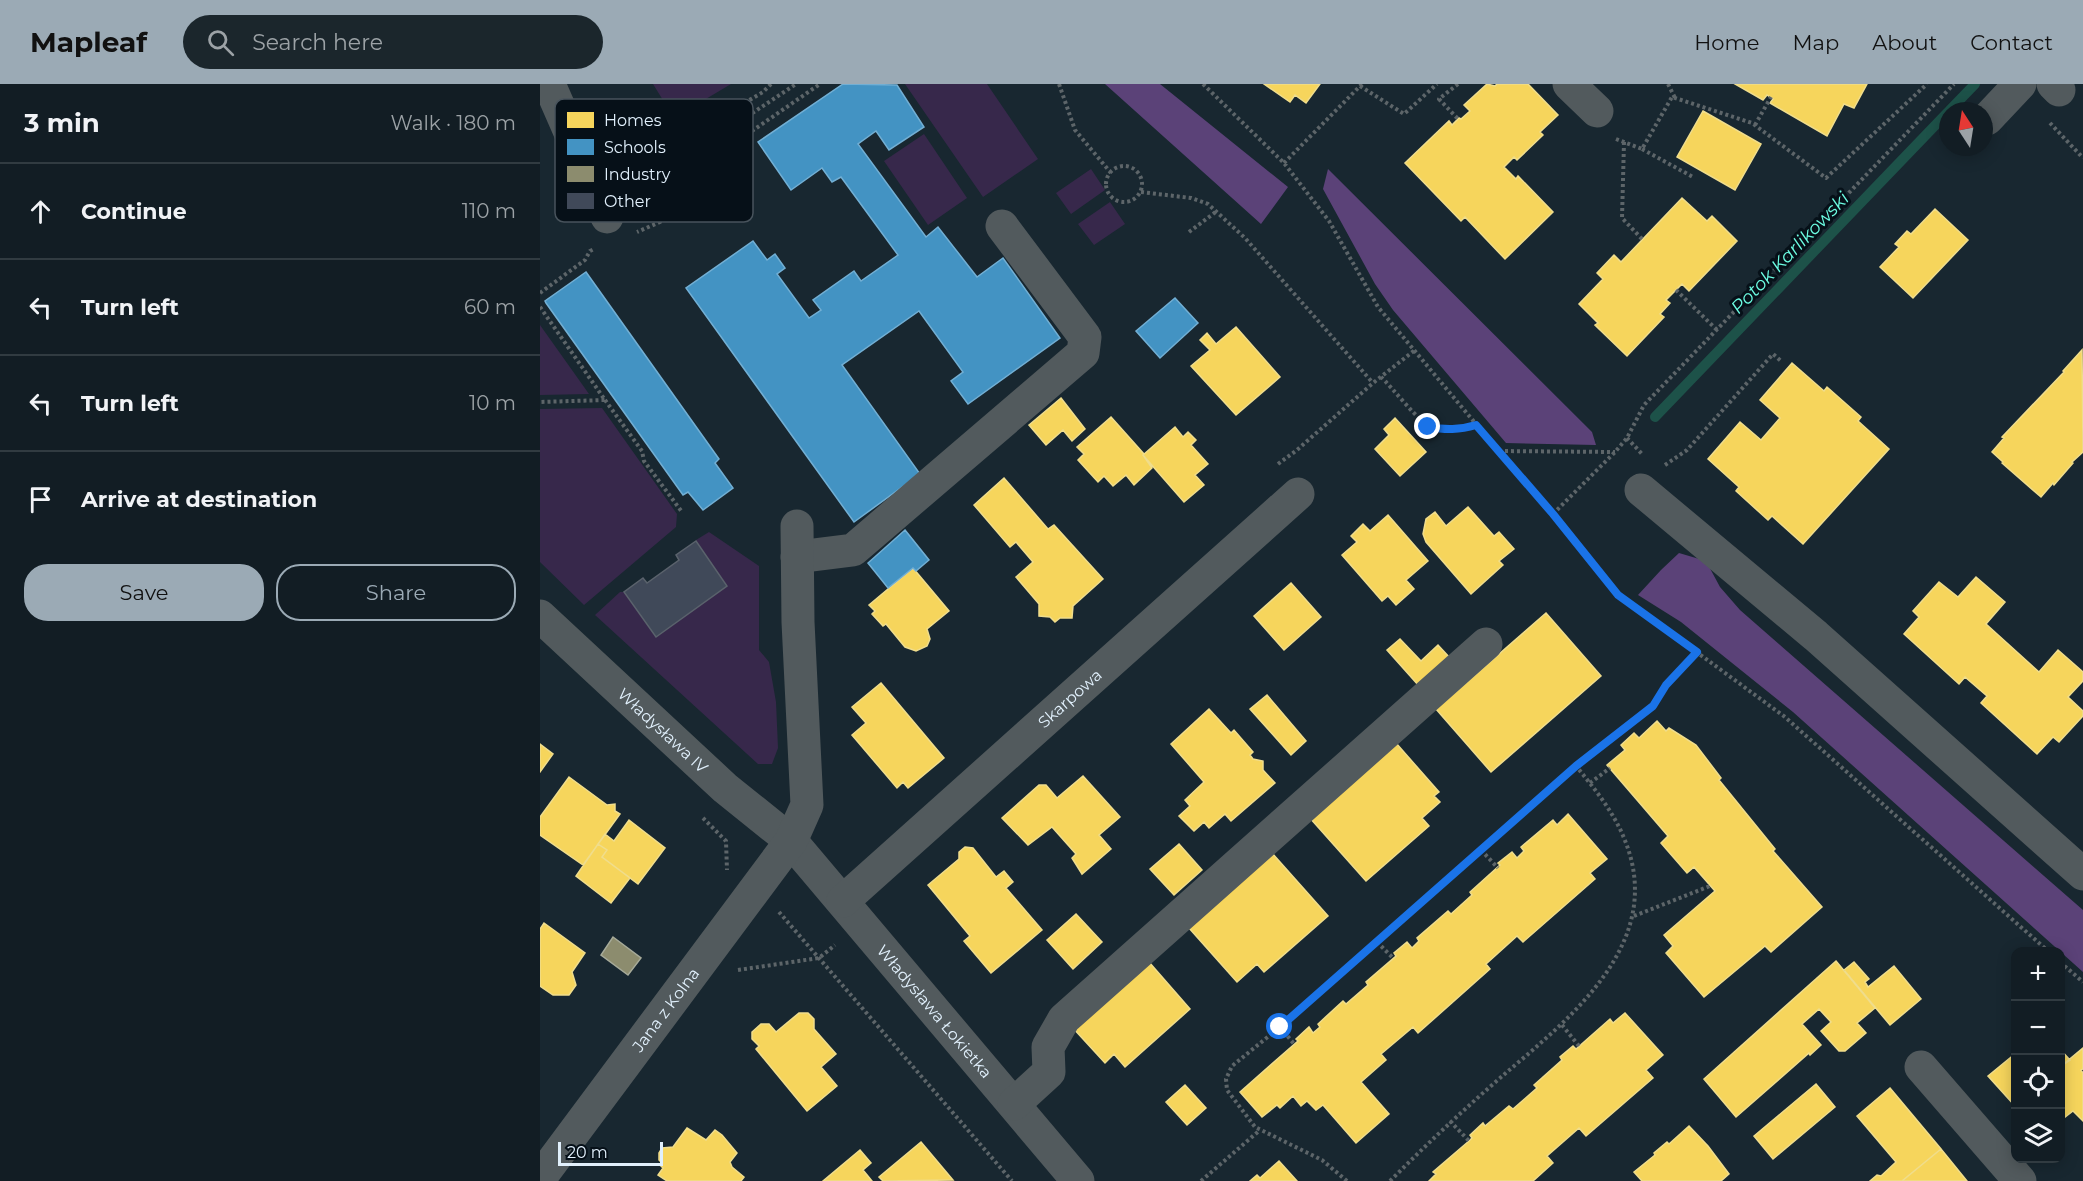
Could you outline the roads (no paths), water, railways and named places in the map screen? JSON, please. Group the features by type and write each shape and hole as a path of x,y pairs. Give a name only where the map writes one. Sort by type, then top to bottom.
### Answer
{"street":[{"path":"549,84 556,99"},
{"path":"1569,84 1605,124"},
{"path":"1993,113 2020,84"},
{"name":"Jana z Kolna","path":"540,1178 791,841 807,805 798,622 797,542 853,550 1083,353 1085,337 1002,226"},
{"path":"1650,473 1816,636 2083,874"},
{"name":"Skarpowa","path":"843,902 1298,494"},
{"name":"Władysława IV","path":"540,616 725,788 791,841"},
{"path":"1014,1104 1049,1072 1048,1047 1064,1019 1486,644"},
{"name":"Władysława Łokietka","path":"791,841 1078,1181"},
{"path":"1921,1067 2020,1181"}],"waterway":[{"name":"Potok Karlikowski","path":"1958,102 1975,84"},
{"name":"Potok Karlikowski","path":"1655,417 1939,121"}]}
